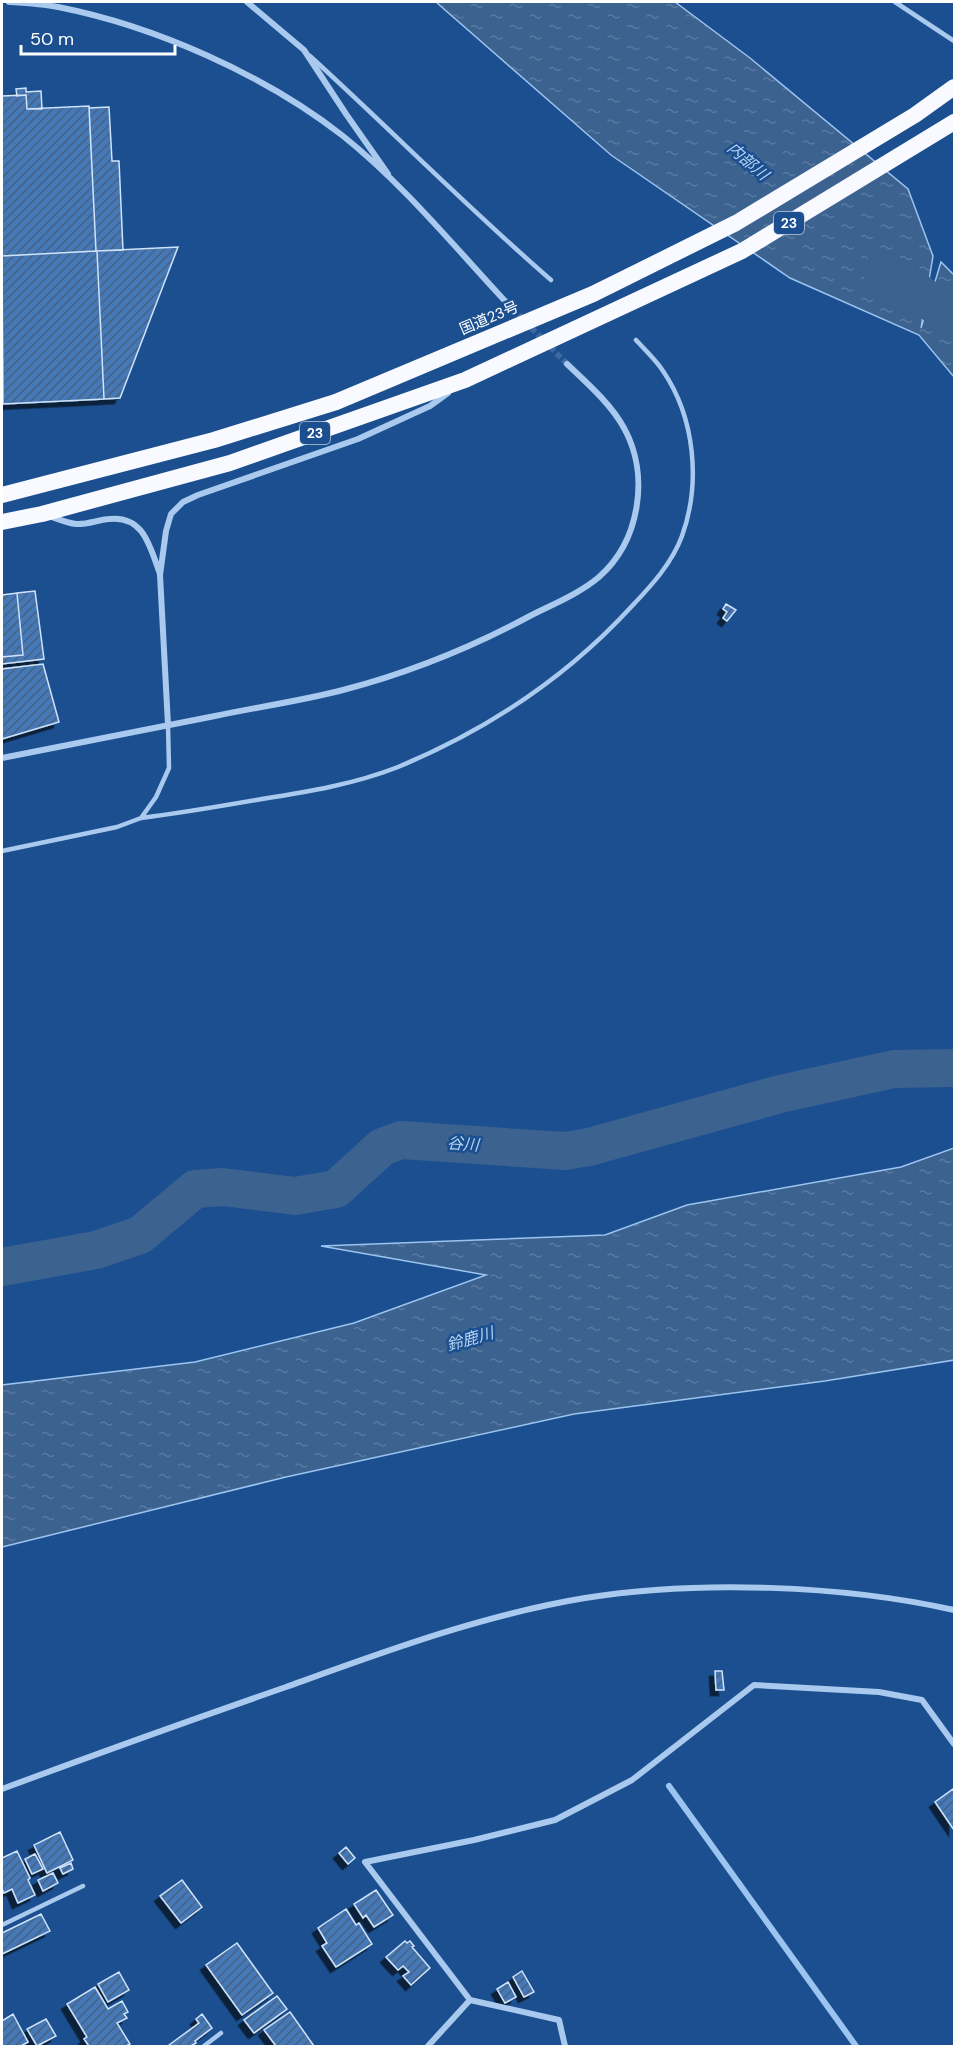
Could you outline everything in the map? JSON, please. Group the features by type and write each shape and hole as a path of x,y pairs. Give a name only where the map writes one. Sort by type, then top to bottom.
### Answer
{"highway":[{"name":"国道23号","path":"2,495 214,440 336,402 592,294 736,223 915,115 954,87"},
{"name":"23","path":"2,522 42,514 230,464 465,380 742,251 954,122"}],"street":[{"path":"9,2 57,7 113,20 169,40 220,62 277,92 342,136 395,183 506,302"},
{"path":"247,2 304,50 395,183"},
{"path":"2,758 342,690 424,664 510,627 584,588 598,578 620,554 638,505 639,479 635,454 624,427 605,403 567,364"},
{"path":"168,725 160,575 166,531 171,514 183,502 236,480 358,439 430,406 465,380"},
{"path":"42,514 77,525 109,519 126,519 137,525 147,540 160,575"},
{"path":"2,1789 359,1660 476,1622 585,1598 667,1590 753,1587 875,1597 954,1610"},
{"path":"565,2046 559,2020 470,2000 365,1862 474,1840 555,1820 632,1780 754,1685 879,1692 922,1701 954,1744"},
{"path":"428,2046 470,2000"}],"lane":[{"path":"895,2 954,41"},
{"path":"304,50 505,240 551,280"},
{"path":"2,851 117,827 141,818 177,814 320,789 398,767 481,726 502,713 536,691 594,645 643,595 670,559 681,538 693,497 694,473 680,404 663,370 636,340"},
{"path":"141,818 156,797 169,768 168,725"},
{"path":"2,1925 83,1886"},
{"path":"204,2046 221,2033"}],"water":[{"path":"436,2 675,2 750,58 908,189 933,256 921,328 941,262 954,275 954,377 919,335 790,278 611,155"},
{"name":"鈴鹿川","path":"954,1148 954,1360 825,1381 574,1414 286,1477 2,1547 2,1385 195,1362 354,1323 486,1275 321,1246 605,1235 687,1205 901,1167"}],"building":[{"path":"26,88 26,92 41,91 42,109 27,109 26,95 17,96 16,89"},
{"path":"26,95 27,109 89,106 96,251 2,256 2,96"},
{"path":"109,107 112,161 119,161 123,250 96,251 89,108"},
{"path":"178,247 120,398 104,399 97,251"},
{"path":"97,251 104,399 3,404 2,256"},
{"path":"35,591 44,659 2,664 2,657 23,655 17,593"},
{"path":"17,593 23,655 2,657 2,595"},
{"path":"726,604 736,610 727,621 723,618 727,612 723,609"},
{"path":"43,664 59,722 2,739 2,669"},
{"path":"715,1671 722,1671 724,1690 716,1690"},
{"path":"953,1789 954,1792 954,1830 935,1802"},
{"path":"60,1832 73,1860 47,1873 34,1845"},
{"path":"346,1847 355,1858 348,1864 339,1853"},
{"path":"17,1851 30,1878 28,1880 35,1895 18,1903 12,1889 4,1893 2,1889 2,1858"},
{"path":"35,1854 43,1869 32,1874 25,1859"},
{"path":"71,1863 73,1869 63,1874 60,1868"},
{"path":"53,1873 58,1883 43,1891 38,1880"},
{"path":"182,1880 202,1907 181,1923 160,1896"},
{"path":"376,1890 393,1915 374,1927 366,1915 363,1918 354,1904"},
{"path":"346,1909 356,1925 359,1923 372,1944 336,1967 322,1946 327,1943 318,1928"},
{"path":"41,1914 50,1931 2,1954 2,1933"},
{"path":"405,1941 407,1943 410,1941 414,1946 412,1947 430,1968 411,1985 403,1976 409,1972 403,1966 398,1970 386,1957"},
{"path":"237,1943 273,1993 242,2015 206,1965"},
{"path":"522,1971 534,1992 524,1997 513,1977"},
{"path":"119,1972 129,1990 108,2002 98,1984"},
{"path":"508,1982 516,1997 505,2003 497,1989"},
{"path":"95,1987 108,2009 122,2001 128,2012 124,2014 127,2018 117,2023 130,2044 126,2046 89,2046 84,2039 87,2037 67,2004"},
{"path":"277,1996 287,2009 254,2033 244,2020"},
{"path":"290,2012 314,2046 276,2046 264,2030"},
{"path":"13,2014 28,2042 21,2046 2,2046 2,2021"},
{"path":"202,2014 212,2028 191,2046 169,2045 199,2023 196,2019"},
{"path":"46,2019 56,2036 37,2046 27,2029"}],"waterway":[{"name":"内部川","path":"882,271 908,285 954,319"},
{"name":"谷川","path":"2,1267 96,1250 140,1235 195,1189 223,1187 295,1196 336,1189 382,1147 401,1140 565,1151 589,1147 780,1094 894,1069 954,1068"},
{"path":"669,1786 856,2046"}],"tunnel":[{"path":"506,302 567,364"}]}
